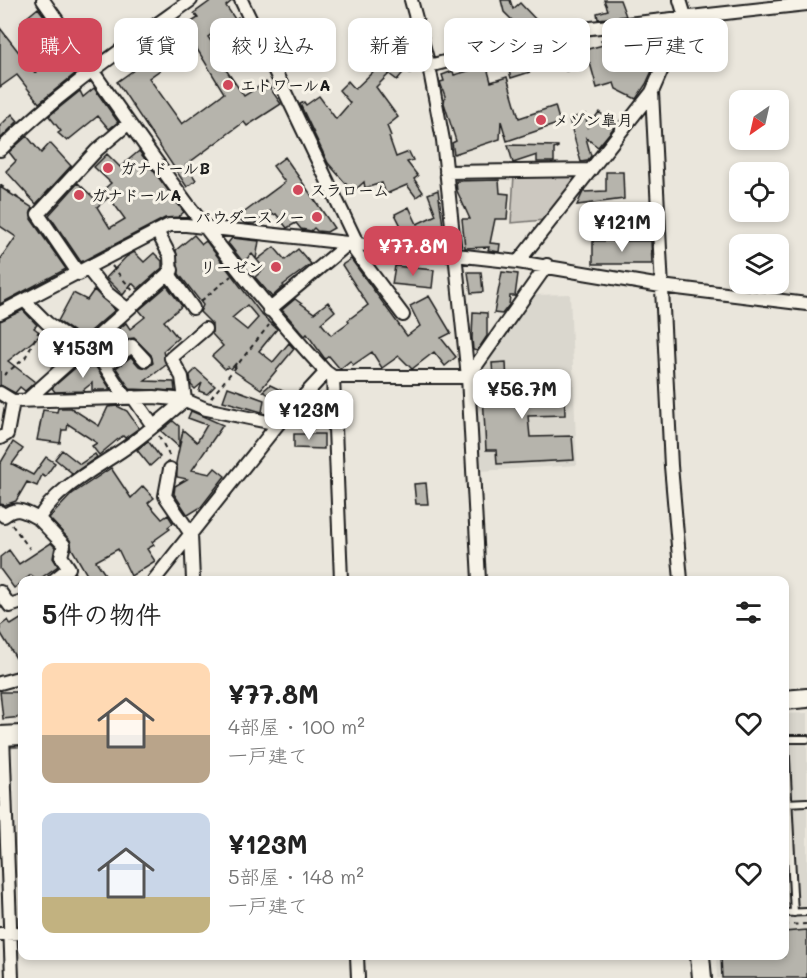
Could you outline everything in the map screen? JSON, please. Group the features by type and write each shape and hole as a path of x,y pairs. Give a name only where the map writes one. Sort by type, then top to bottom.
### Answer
{"main road":[{"path":"789,700 807,699"},
{"path":"2,741 18,736"},
{"path":"700,960 702,978"}],"street":[{"path":"44,0 57,18"},
{"path":"102,64 191,0"},
{"path":"241,0 354,244 403,315"},
{"path":"411,0 416,18"},
{"path":"518,261 652,93 685,16 680,0"},
{"path":"432,65 564,31 807,4"},
{"path":"0,150 20,130 91,72"},
{"path":"94,72 238,271 272,314 329,375 342,576"},
{"path":"430,72 446,172 468,377 479,576"},
{"path":"652,93 661,286 681,576"},
{"path":"127,309 83,271 38,214 97,150 129,123"},
{"path":"446,172 591,170"},
{"path":"0,313 169,225 518,261 661,286 807,304"},
{"path":"158,231 170,256 171,277 193,308"},
{"path":"272,314 354,244"},
{"path":"468,377 546,265"},
{"path":"27,400 172,270"},
{"path":"25,301 44,320 86,345 153,426"},
{"path":"185,400 182,376 171,358 205,329"},
{"path":"105,366 132,346 145,360"},
{"path":"157,576 278,424 329,375 468,377"},
{"path":"0,393 14,401 129,397 185,400 206,409 278,424"},
{"path":"39,519 44,509 65,491 185,400"},
{"path":"0,438 7,434 14,401"},
{"path":"170,469 165,496 191,534 193,576"},
{"path":"1,516 19,509 39,519 64,545 61,556 69,568 59,576"},
{"path":"0,592 10,606 18,603"},
{"path":"0,683 18,677"},
{"path":"2,741 12,978"},
{"path":"357,960 358,978"}],"lane":[{"path":"789,739 807,739"},
{"path":"789,805 807,804"},
{"path":"789,841 795,913"},
{"path":"789,913 807,912"}],"path":[{"path":"0,185 15,194 38,214"},
{"path":"106,259 139,298"},
{"path":"193,308 238,271"},
{"path":"206,409 216,390 272,314"},
{"path":"4,375 25,358 44,320"},
{"path":"153,426 170,454 170,469"},
{"path":"1,516 30,549"},
{"path":"789,925 807,924"}],"shaded area":[{"path":"514,175 578,175 544,220 511,223"},
{"path":"570,294 577,465 479,471 475,377 532,295"},
{"path":"807,713 807,978 717,978 716,960 789,960 789,714"}],"building":[{"path":"212,0 233,0 226,6 234,18 210,18 210,35 208,37 210,40 210,70 198,51 198,18 194,13"},
{"path":"501,0 510,0 513,9 520,3 534,18 510,18 504,12"},
{"path":"604,0 620,0 626,16 598,19 597,13 608,10"},
{"path":"38,8 46,18 26,18"},
{"path":"0,28 18,51 18,72 77,72 39,103 17,75 0,87"},
{"path":"602,45 602,72 652,72 636,99 616,89 614,83 597,88 590,63 590,48"},
{"path":"131,72 157,72 149,78 182,124 224,93 211,72 228,72 244,96 266,82 281,104 247,126 244,122 186,165 196,180 187,187 117,82"},
{"path":"373,72 404,72 397,80 389,74 376,87 398,117 387,126 391,136 389,137 396,157 409,152 413,160 407,162 418,176 414,179 423,192 416,197 407,185 386,194 382,183 365,188 364,182 353,192 328,163 300,104 304,102 306,105 319,96 336,119 350,103 339,90 348,81 355,89"},
{"path":"453,72 454,75 464,72 488,72 491,82 507,77 519,118 555,106 560,123 507,141 501,121 500,139 454,154 452,143 456,141 440,82 444,81 442,75"},
{"path":"509,72 530,72 511,78"},
{"path":"94,88 118,122 109,129 98,116 67,141 58,133 61,131 49,116 80,91 83,97"},
{"path":"599,112 616,125 598,147 586,138 591,156 587,161 581,162 569,119 585,114 588,127"},
{"path":"12,114 18,121 0,139 0,126"},
{"path":"27,136 41,153 50,143 71,166 36,204 6,171 16,161 9,152"},
{"path":"508,145 558,147 554,149 554,162 537,162 537,155 513,163"},
{"path":"139,151 184,212 178,217 165,218 81,262 49,215 78,183 94,198 111,183 94,167 107,154 120,167","holes":["109,197 125,219 110,228 97,207"]},
{"path":"285,157 334,228 327,232 317,231 314,228 311,231 301,229 296,223 287,228 276,214 273,215 270,211 254,224 244,223 238,217 285,182 273,166"},
{"path":"606,172 623,172 624,199 577,205 583,192 606,191"},
{"path":"499,180 500,193 509,194 507,219 495,219 490,243 500,244 499,252 488,250 489,247 465,248 462,219 470,219 457,191 456,181"},
{"path":"0,187 33,208 31,219 66,269 0,304 0,260 16,237 0,226"},
{"path":"438,190 445,240 435,244 423,243 419,235 408,240 397,240 393,233 402,228 395,214 409,207 417,224 436,215 428,194"},
{"path":"194,235 202,244 206,241 262,315 277,329 259,351 273,362 289,343 294,349 261,389 234,371 236,363 231,369 228,367 225,369 212,356 223,346 212,334 212,324 200,312 203,305 179,274 176,250","holes":["247,305 258,318 247,330 232,318"]},
{"path":"232,238 259,241 256,259 252,254 243,262 228,243"},
{"path":"593,241 651,241 652,264 593,264"},
{"path":"274,247 285,260 298,249 311,264 283,285 272,297 255,277 264,269 257,260"},
{"path":"134,252 144,262 154,253 162,261 162,268 138,289 132,283 123,295 106,278"},
{"path":"351,259 407,336 420,326 410,306 429,296 451,333 441,338 456,357 445,366 434,352 412,369 399,356 382,368 372,352 353,365 350,361 340,369 329,356 325,359 307,334 305,336 282,310 295,299 314,313 328,302 335,311 321,323 331,335 349,322 348,320 368,305 342,265"},
{"path":"395,266 434,270 432,288 392,284"},
{"path":"468,272 481,272 483,292 471,293"},
{"path":"502,272 518,274 515,296 510,296 509,305 502,314 494,313"},
{"path":"167,286 182,306 164,321 178,338 163,351 166,365 145,381 174,382 175,391 130,389 116,368 131,357 139,366 147,368 153,363 151,355 134,338 127,339 107,354 101,345 126,323 130,329 145,317 139,310"},
{"path":"94,290 115,310 83,338 58,321 73,293 87,300"},
{"path":"23,310 37,325 34,328 42,334 8,361 35,382 25,391 20,387 15,393 0,385 0,321"},
{"path":"473,312 487,313 487,336 477,351 473,350"},
{"path":"89,356 111,390 92,390 92,383 82,391 55,392 52,388"},
{"path":"506,362 507,386 564,384 565,415 528,416 530,437 572,436 574,460 497,464 496,450 486,450 482,376 493,375 492,363"},
{"path":"196,369 215,386 207,394 199,391 202,383 195,389 191,385 190,375"},
{"path":"270,385 291,395 284,405 263,391"},
{"path":"228,387 264,400 262,412 223,401"},
{"path":"117,406 127,411 139,428 125,438 123,436 117,440 99,455 92,446 97,443 68,424 67,430 62,430 60,443 37,440 43,410 57,412 58,408 71,408 99,426 108,407"},
{"path":"191,411 223,425 192,470 210,474 215,468 225,476 201,507 188,515 174,494 175,486 187,479 177,477 176,463 183,430 197,442 207,425 188,418"},
{"path":"173,421 179,426 179,447 161,431"},
{"path":"294,434 324,434 324,449 294,448"},
{"path":"148,441 160,457 150,466 137,450"},
{"path":"13,442 23,449 12,464 33,475 46,457 55,463 45,477 42,475 37,486 27,482 16,501 5,505 0,504 0,464"},
{"path":"62,450 80,464 95,454 97,457 71,475 72,473 55,459"},
{"path":"111,468 131,498 143,486 154,498 148,503 162,519 168,515 173,523 168,527 170,529 152,542 154,545 147,549 155,561 131,576 118,549 96,561 106,576 88,576 72,549 70,540 49,518 72,494"},
{"path":"426,483 428,504 416,504 414,484"},
{"path":"51,543 55,547 53,558 58,566 44,576 18,576 18,585 14,588 0,569 0,557 9,550 19,564"},
{"path":"8,620 11,625 18,621 18,661 0,632 0,626"},
{"path":"0,692 18,692 18,717 3,719"},
{"path":"807,930 807,978 722,978 721,960 789,960 789,932"}],"waterway":[{"path":"8,747 18,746"}],"place":[{"name":"エトワールA","path":"228,85"},
{"name":"メゾン皐月","path":"541,120"},
{"name":"ガナドールB","path":"108,168"},
{"name":"スラローム","path":"298,190"},
{"name":"ガナドールA","path":"79,195"},
{"name":"パウダースノー","path":"317,217"},
{"name":"リーゼン","path":"276,267"}]}
